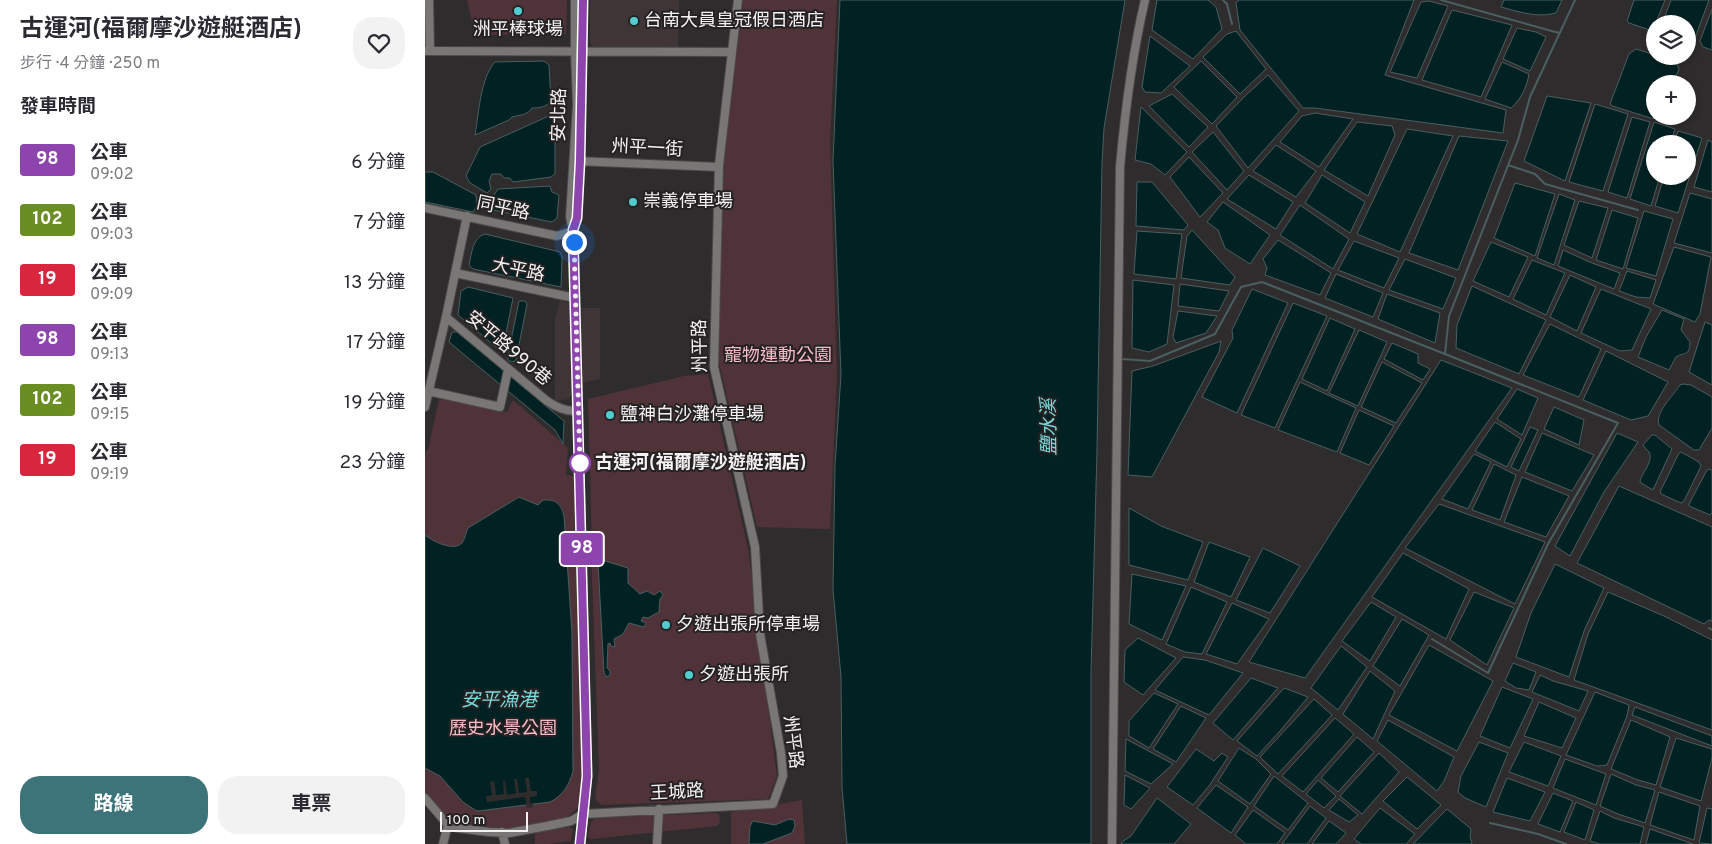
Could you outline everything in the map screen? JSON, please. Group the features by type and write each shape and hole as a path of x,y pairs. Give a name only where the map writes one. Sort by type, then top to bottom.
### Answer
{"street":[{"path":"429,0 427,51 578,53 732,52"},
{"name":"安北路","path":"575,0 578,53"},
{"name":"安北路","path":"580,844 587,776 573,230 577,218 578,53 583,0"},
{"name":"州平路","path":"738,0 719,167 714,367 755,547 760,634 781,753 783,776 773,804"},
{"path":"1112,844 1120,167 1126,101 1136,39 1145,0"},
{"name":"州平一街","path":"577,161 719,167"},
{"name":"同平路","path":"425,208 557,236 573,230"},
{"path":"425,407 467,216"},
{"name":"大平路","path":"455,273 575,298"},
{"name":"安平路990巷","path":"446,317 508,370 555,406 567,410 579,410"},
{"path":"428,391 501,407 508,370"},
{"path":"425,798 448,825 443,844"},
{"name":"王城路","path":"448,825 457,828 509,832 571,821 583,814 773,804"},
{"path":"657,844 659,809"},
{"path":"502,832 505,844"}],"shaded area":[{"name":"台南大員皇冠假日酒店","path":"590,0 679,0 678,47 594,48 590,43"},
{"path":"560,300 583,308 600,308 600,379 573,385 569,399 555,401 555,320"}],"green space":[{"name":"洲平棒球場","path":"467,0 567,0 566,34 478,35 472,21"},
{"name":"寵物運動公園","path":"743,0 837,0 830,141 837,375 830,529 757,527 719,362 723,167"},
{"path":"708,374 748,548 777,776 768,799 601,805 595,798 599,769 588,399 684,376"},
{"name":"安平漁港","path":"439,399 507,412 513,400 568,448 566,475 574,476 582,779 578,808 565,819 499,829 451,823 425,794 425,452 428,450"},
{"path":"802,800 805,844 731,844 731,812"},
{"path":"719,814 720,823 717,826 591,839 588,837 591,822 595,818"},
{"path":"569,827 573,829 571,841 535,844 535,834 538,832"}],"water":[{"name":"鹽水溪","path":"840,0 1125,0 1104,128 1102,162 1091,672 1091,844 847,844 842,787 841,677 833,590 835,465 841,375 833,161"},
{"path":"1157,0 1208,0 1216,7 1222,29 1193,59 1152,30"},
{"path":"1239,0 1414,0 1385,75 1506,110 1503,133 1303,108 1240,30 1236,3"},
{"path":"1504,0 1562,0 1556,13 1542,15 1529,14 1501,7"},
{"path":"1634,0 1665,0 1659,15 1646,15 1646,29 1627,21"},
{"path":"1671,0 1709,0 1696,35 1696,15 1665,15"},
{"path":"1429,1 1448,6 1417,78 1390,72 1421,2"},
{"path":"1712,9 1712,50 1703,47 1700,41"},
{"path":"1452,10 1512,25 1481,97 1422,80"},
{"path":"1517,28 1536,32 1546,37 1530,71 1503,59"},
{"path":"1236,31 1266,69 1240,94 1203,57 1227,34"},
{"path":"1150,36 1190,66 1161,93 1145,92 1142,87"},
{"path":"1636,49 1646,52 1646,65 1677,65 1679,69 1677,75 1646,75 1646,117 1610,104 1629,54"},
{"path":"544,61 549,65 551,101 543,107 532,108 526,113 512,117 475,135 483,87 486,77 495,62"},
{"path":"1201,61 1237,97 1212,124 1174,87"},
{"path":"1502,62 1529,74 1523,92 1511,108 1485,99"},
{"path":"1268,75 1299,111 1248,168 1216,126"},
{"path":"1172,94 1208,127 1189,147 1149,106"},
{"path":"1547,96 1591,103 1565,181 1524,161"},
{"path":"1595,104 1628,114 1603,191 1569,182"},
{"path":"1141,107 1187,152 1165,175 1151,164 1135,160"},
{"path":"1315,113 1353,119 1319,167 1280,142 1302,116"},
{"path":"551,115 555,121 555,174 551,177 513,182 510,178 504,178 501,174 492,174 489,181 491,189 487,193 470,183 466,176 480,147"},
{"path":"1632,117 1646,121 1646,125 1649,125 1627,198 1608,192"},
{"path":"1357,122 1392,126 1395,135 1368,196 1324,170"},
{"path":"1653,125 1663,125 1675,129 1673,135 1650,135"},
{"path":"1407,129 1453,136 1400,252 1357,234"},
{"path":"1678,131 1692,135 1677,135"},
{"path":"1213,132 1244,171 1227,190 1192,152"},
{"path":"1459,136 1508,141 1458,270 1409,253"},
{"path":"1696,136 1702,138 1696,157"},
{"path":"1708,140 1712,142 1712,192 1694,187"},
{"path":"1276,145 1316,171 1296,197 1253,171"},
{"path":"1646,148 1646,185 1657,185 1651,206 1630,199"},
{"path":"1189,157 1223,193 1200,217 1170,177"},
{"path":"425,172 433,172 476,195 477,206 473,212 425,202"},
{"path":"1249,175 1293,202 1276,229 1227,199"},
{"path":"1322,175 1365,202 1350,233 1305,203"},
{"path":"1137,182 1152,182 1188,225 1184,230 1136,226"},
{"path":"1515,183 1555,194 1535,256 1494,238"},
{"path":"1661,185 1687,185 1678,213 1655,206"},
{"path":"550,186 552,192 559,195 557,218 552,222 493,210 490,206 492,198 498,189"},
{"path":"1690,193 1712,199 1712,253 1674,243"},
{"path":"1559,194 1575,200 1554,265 1537,258"},
{"path":"1579,201 1608,208 1592,258 1564,245"},
{"path":"1223,202 1270,235 1250,264 1225,248 1218,230 1207,222"},
{"path":"1300,205 1349,239 1333,269 1280,235"},
{"path":"1612,210 1638,218 1623,269 1596,260"},
{"path":"1644,211 1673,219 1656,276 1626,268"},
{"path":"1192,230 1235,277 1230,285 1181,278 1187,236"},
{"path":"1137,231 1182,234 1176,279 1134,274"},
{"path":"485,234 560,252 562,257 561,287 473,269 469,265 473,247 477,239"},
{"path":"1278,240 1331,273 1320,295 1265,275 1267,268 1263,259"},
{"path":"1354,241 1399,258 1384,288 1338,270"},
{"path":"1491,242 1528,257 1509,297 1473,281"},
{"path":"1674,247 1711,257 1700,314 1695,322 1653,304"},
{"path":"1563,250 1620,273 1614,289 1558,266"},
{"path":"1405,259 1456,278 1443,309 1389,290"},
{"path":"1532,260 1565,273 1546,315 1513,299"},
{"path":"1627,271 1656,280 1650,298 1636,297 1619,291"},
{"path":"1336,274 1383,293 1373,317 1325,298"},
{"path":"1570,275 1596,287 1577,331 1550,317"},
{"path":"1133,280 1174,285 1167,344 1149,352 1132,348"},
{"path":"1180,284 1229,291 1219,311 1178,306"},
{"path":"1472,286 1546,320 1519,374 1456,348 1457,325"},
{"path":"468,287 513,298 502,352 458,315 461,291"},
{"path":"1252,289 1288,303 1237,413 1202,397 1233,338 1232,330"},
{"path":"1601,289 1651,309 1632,350 1620,351 1581,333"},
{"path":"1387,294 1440,313 1435,343 1378,319"},
{"path":"519,301 525,301 527,304 516,360 512,362 508,360 508,355"},
{"path":"1293,303 1327,316 1275,428 1241,415"},
{"path":"1662,310 1684,319 1681,330 1690,342 1688,352 1676,357 1669,370 1638,357 1646,337"},
{"path":"1178,311 1217,316 1206,333 1176,343 1173,337"},
{"path":"1330,318 1355,329 1327,391 1302,379"},
{"path":"1705,322 1712,325 1712,385 1689,372"},
{"path":"1550,324 1601,349 1579,397 1523,375"},
{"path":"1359,330 1387,342 1358,406 1329,393"},
{"path":"452,332 457,332 564,421 563,444 555,430 449,342"},
{"path":"1221,341 1219,352 1152,477 1128,475 1132,371 1153,366"},
{"path":"1392,343 1418,354 1418,363 1430,369 1423,380 1384,359"},
{"path":"1606,351 1668,382 1648,416 1631,420 1583,400"},
{"path":"1441,360 1512,388 1305,678 1249,662"},
{"path":"1382,362 1422,383 1396,423 1361,407"},
{"path":"1300,382 1356,408 1337,452 1278,430"},
{"path":"1680,385 1691,385 1712,397 1712,428 1699,450 1694,450 1659,425 1658,420 1665,404"},
{"path":"1517,389 1538,398 1522,435 1497,419"},
{"path":"1554,407 1584,420 1579,445 1544,429"},
{"path":"1359,410 1394,426 1369,465 1340,453"},
{"path":"1495,422 1521,439 1507,467 1475,451"},
{"path":"1530,427 1538,430 1519,471 1511,467"},
{"path":"1542,433 1594,455 1572,491 1525,472"},
{"path":"1617,433 1638,442 1604,492 1570,556 1555,546"},
{"path":"1652,435 1655,435 1672,449 1653,490 1640,481 1650,459 1649,452 1643,445"},
{"path":"1681,452 1699,462 1701,466 1684,501 1681,503 1660,492"},
{"path":"1474,454 1491,462 1468,509 1442,499"},
{"path":"1494,464 1516,475 1500,520 1472,510"},
{"path":"1709,469 1712,470 1712,513 1710,515 1689,506"},
{"path":"1522,477 1569,496 1546,537 1504,522"},
{"path":"1619,486 1712,527 1712,621 1709,620 1704,624 1577,563"},
{"name":"安平漁港","path":"519,497 538,505 543,500 554,501 561,508 564,516 572,633 573,771 565,790 550,802 478,811 463,802 440,776 425,768 425,535 443,545 458,545 462,543 468,528"},
{"path":"1439,504 1545,542 1515,604 1405,548"},
{"path":"1129,508 1161,526 1203,542 1188,580 1129,565"},
{"path":"1209,542 1250,557 1231,597 1194,582"},
{"path":"1263,548 1300,566 1270,613 1236,600"},
{"path":"1403,553 1469,589 1446,639 1372,597"},
{"path":"602,560 628,568 628,583 640,594 647,591 654,595 660,591 663,595 660,599 659,612 648,618 643,617 641,621 646,623 644,627 629,623 623,634 614,639 615,647 611,646 610,643 608,644 607,668 610,671 610,675 607,677 604,673 598,562"},
{"path":"1555,564 1604,588 1584,631 1569,677 1516,657 1531,613"},
{"path":"1132,574 1186,586 1162,640 1129,624"},
{"path":"1191,587 1227,602 1202,654 1185,652 1166,644"},
{"path":"1474,592 1514,608 1487,665 1450,640"},
{"path":"1608,592 1664,616 1712,640 1712,730 1574,680 1588,634"},
{"path":"1371,602 1396,617 1370,661 1342,641"},
{"path":"1232,603 1269,619 1237,664 1206,654"},
{"path":"1402,619 1429,635 1400,686 1373,666"},
{"path":"1138,638 1176,658 1143,695 1124,682 1125,650"},
{"path":"1429,645 1493,681 1457,751 1389,715"},
{"path":"1341,646 1367,667 1338,710 1311,688"},
{"path":"1183,657 1205,660 1243,673 1209,715 1155,690"},
{"path":"1513,663 1536,672 1529,690 1516,688 1505,681"},
{"path":"1370,671 1395,691 1373,739 1343,714"},
{"path":"1540,675 1553,681 1588,691 1579,711 1532,692"},
{"path":"1251,678 1278,688 1233,740 1213,723"},
{"path":"1502,687 1533,699 1510,748 1480,736"},
{"path":"1284,688 1308,697 1257,756 1237,741"},
{"path":"1595,692 1629,705 1627,716 1607,765 1597,766 1566,755"},
{"path":"1154,693 1178,704 1149,748 1129,736 1129,721"},
{"path":"1314,699 1332,715 1278,774 1260,757"},
{"path":"1539,702 1576,718 1562,748 1524,736"},
{"path":"1181,706 1206,718 1176,762 1153,749"},
{"path":"1635,707 1712,736 1712,746 1632,715"},
{"path":"1335,718 1354,734 1303,792 1282,776"},
{"path":"1388,720 1454,757 1444,781 1437,791 1377,741"},
{"path":"1631,720 1670,737 1656,785 1611,769"},
{"path":"1357,737 1374,752 1338,792 1321,778"},
{"path":"1676,738 1712,749 1712,758 1701,801 1660,787"},
{"path":"1126,739 1173,764 1151,784 1125,771"},
{"path":"1479,742 1508,753 1486,807 1465,798 1458,792 1461,776"},
{"path":"1524,742 1561,756 1548,786 1509,772"},
{"path":"1239,748 1256,759 1271,774 1250,804 1218,781"},
{"path":"1196,749 1214,761 1222,753 1228,757 1209,786 1193,805 1167,787"},
{"path":"1379,753 1399,772 1362,814 1340,796"},
{"path":"1565,759 1606,774 1596,805 1553,788"},
{"path":"1611,774 1636,785 1655,790 1645,823 1600,806"},
{"path":"1125,775 1150,788 1131,809 1124,805"},
{"path":"1274,776 1308,803 1288,830 1254,806"},
{"path":"1407,777 1441,805 1417,829 1383,801"},
{"path":"1507,778 1545,792 1530,821 1493,812"},
{"path":"1318,780 1336,796 1324,808 1306,794"},
{"path":"1216,785 1248,807 1231,833 1197,808"},
{"path":"1659,792 1700,806 1694,840 1650,825"},
{"path":"1553,793 1573,801 1560,832 1538,824"},
{"path":"1157,798 1191,824 1174,844 1121,844 1131,836"},
{"path":"1339,799 1358,815 1349,822 1329,810"},
{"path":"1576,802 1594,810 1585,840 1564,832"},
{"path":"1310,806 1326,818 1307,844 1282,844"},
{"path":"1380,808 1415,834 1406,844 1361,844 1354,839"},
{"path":"1707,808 1712,809 1712,844 1699,843"},
{"path":"1447,809 1471,829 1470,837 1472,844 1413,844"},
{"path":"1253,810 1285,833 1277,844 1246,844 1235,835"},
{"path":"1600,811 1614,818 1644,827 1640,844 1600,844 1590,841"},
{"path":"789,819 794,820 795,826 792,833 763,844 749,844 750,826 753,821 775,825"},
{"path":"1329,821 1346,833 1336,844 1312,844"},
{"path":"1650,829 1693,844 1646,844"}],"pier":[{"path":"525,778 529,778 531,791 537,791 537,796 530,797 530,803 533,803 533,807 527,808 525,797 487,802 486,796 492,795 490,782 494,781 496,795 504,794 503,781 505,781 507,795 516,793 514,779 517,779 519,793 527,792"}],"waterway":[{"path":"1223,0 1227,4 1232,24"},
{"path":"1441,0 1559,33"},
{"path":"1432,639 1488,673 1548,544 1618,423 1445,354 1449,316 1518,140 1530,97 1575,0"},
{"path":"1508,165 1535,174 1545,184 1638,210"},
{"path":"1122,359 1150,361 1215,334 1241,287 1262,282 1445,354"},
{"path":"1490,823 1538,834 1566,844"}],"bus line":[{"name":"98","path":"580,844 587,776 573,230 577,218 580,161 583,0"}],"place":[{"name":"洲平棒球場","path":"518,11"},
{"name":"台南大員皇冠假日酒店","path":"634,21"},
{"name":"崇義停車場","path":"633,202"},
{"name":"鹽神白沙灘停車場","path":"610,415"},
{"name":"古運河(福爾摩沙遊艇酒店)","path":"580,463"},
{"name":"夕遊出張所停車場","path":"666,625"},
{"name":"夕遊出張所","path":"689,675"}],"route":[{"path":"574,242 580,463"}],"park label":[{"name":"歷史水景公園","path":"503,729"}]}
